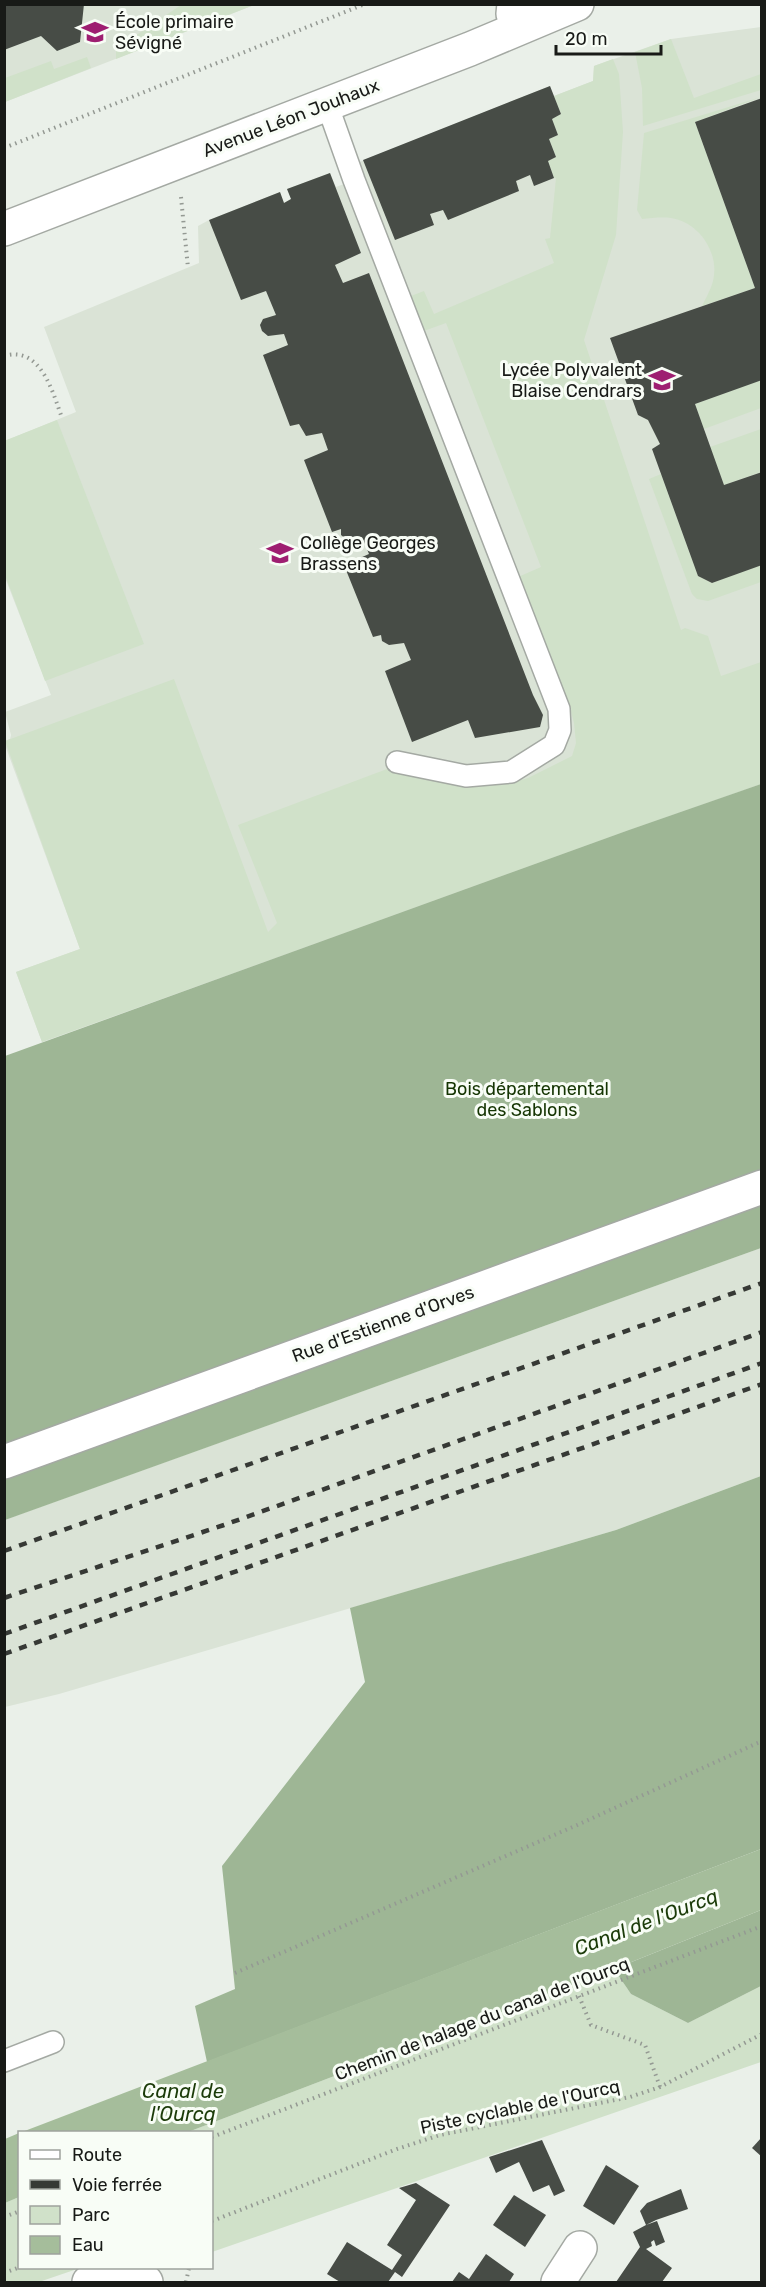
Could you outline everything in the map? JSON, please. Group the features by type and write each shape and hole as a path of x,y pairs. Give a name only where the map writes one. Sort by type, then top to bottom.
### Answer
{"street":[{"name":"Avenue Léon Jouhaux","path":"4,229 470,49 516,16 577,4"},
{"name":"Rue d'Estienne d'Orves","path":"4,1462 762,1187"},
{"path":"558,2283 580,2248"},
{"path":"89,2283 111,2278 146,2283"}],"lane":[{"path":"327,105 559,709 560,730 554,745 511,772 466,776 398,762"},
{"path":"4,2061 53,2042"}],"path":[{"path":"4,148 364,4"},
{"path":"177,163 188,268"},
{"path":"4,356 9,354 36,362 44,373 62,418"},
{"path":"234,1973 575,1826 762,1741"},
{"name":"Chemin de halage du canal de l'Ourcq","path":"213,2138 762,1926"},
{"path":"579,1996 591,2025 645,2045 660,2087"},
{"name":"Piste cyclable de l'Ourcq","path":"213,2221 440,2134 630,2097 660,2087 762,2034"}],"shaded area":[{"name":"École primaire Sévigné","path":"5,5 254,5 5,102"},
{"name":"Collège Georges Brassens","path":"761,27 761,784 42,1042 16,972 80,949 5,745 5,741 10,739 11,735 5,712 51,695 4,575 5,441 76,412 44,327 199,263 198,226 209,220 280,192 284,203 291,199 287,189 330,173 336,187 363,177 357,163 550,86 554,96 593,81 594,66 671,39"},
{"path":"761,1248 761,1476 616,1530 59,1694 5,1707 4,1520"}],"green space":[{"path":"181,5 254,5 116,59 116,50 120,43 135,36"},
{"path":"671,39 694,98 761,74 761,90 643,126 642,88 635,52"},
{"path":"87,57 91,68 5,102 5,78 51,61 54,69"},
{"path":"613,59 619,74 623,132 616,235 584,340 681,630 685,628 708,636 721,676 761,662 761,784 42,1042 16,972 80,949 5,741 174,679 268,932 277,923 238,825 387,769 444,780 507,784 528,778 572,756 576,743 568,701 518,577 541,567 446,323 421,332 411,296 424,291 434,314 554,263 545,239 550,238 556,178 554,178 548,161 556,157 549,139 558,135 552,119 561,114 554,96 593,81 594,66"},
{"path":"761,97 695,122 755,288 702,306 712,284 714,270 710,250 705,240 698,232 681,221 671,218 642,219 637,210 644,133"},
{"path":"761,380 761,408 704,429 695,404"},
{"path":"57,420 144,644 45,681 5,575 4,441"},
{"path":"761,429 761,472 724,485 710,447"},
{"path":"661,474 698,576 712,583 761,565 761,582 708,601 697,599 692,594 649,479"},
{"name":"Bois départemental des Sablons","path":"761,784 761,1248 5,1520 5,1056"},
{"path":"761,1476 761,1849 207,2062 195,2006 235,1989 222,1866 365,1682 350,1608 616,1530"},
{"path":"761,1910 761,1986 688,2023 631,1994 614,1969"},
{"path":"614,1969 631,1994 688,2023 761,1986 761,2062 213,2252 213,2131 191,2131"},
{"path":"18,2197 18,2269 77,2269 39,2282 5,2282 5,2203"}],"water":[{"name":"Canal de l'Ourcq","path":"761,1849 761,1910 614,1969 191,2131 25,2131"},
{"path":"18,2133 18,2197 5,2203 5,2139"}],"building":[{"path":"4,4 84,4 80,42 57,51 41,36 4,50"},
{"path":"550,86 561,114 552,119 558,135 549,139 556,157 548,161 554,178 534,186 530,175 516,181 519,191 448,220 443,210 430,214 434,225 395,240 363,160"},
{"path":"762,98 762,380 695,404 724,485 762,472 762,565 712,583 698,576 652,449 660,444 648,420 638,415 610,338 755,288 695,122"},
{"path":"330,173 361,253 335,265 343,283 369,273 533,695 543,715 540,727 475,738 468,720 412,742 385,671 411,660 404,643 389,645 382,641 381,635 373,637 344,565 369,554 362,537 347,540 341,535 341,529 332,532 304,460 328,450 322,433 306,436 299,424 290,426 263,355 288,345 284,334 268,336 262,331 260,325 263,319 276,315 266,291 241,300 209,220 280,192 284,203 291,199 287,189"},
{"path":"762,2137 762,2157 752,2148"},
{"path":"542,2140 565,2191 554,2196 549,2185 533,2192 519,2162 496,2173 489,2157"},
{"path":"606,2165 639,2186 614,2225 583,2206"},
{"path":"416,2183 450,2205 402,2277 395,2272 388,2282 340,2282 327,2274 347,2242 392,2270 402,2255 387,2245 416,2200 399,2188"},
{"path":"681,2189 688,2209 646,2225 640,2211 647,2203"},
{"path":"514,2195 546,2215 525,2247 493,2225"},
{"path":"657,2221 665,2242 656,2246 654,2240 651,2242 652,2246 646,2249 672,2268 662,2282 616,2282 640,2247 633,2232"},
{"path":"486,2254 514,2274 509,2282 452,2282 459,2272 469,2279"}],"railway":[{"path":"4,1551 762,1283"},
{"path":"4,1598 224,1525 762,1332"},
{"path":"4,1634 762,1363"},
{"path":"4,1654 762,1384"}],"place":[{"name":"École primaire Sévigné","path":"95,32"},
{"name":"Lycée Polyvalent Blaise Cendrars","path":"662,380"},
{"name":"Collège Georges Brassens","path":"280,553"}]}
